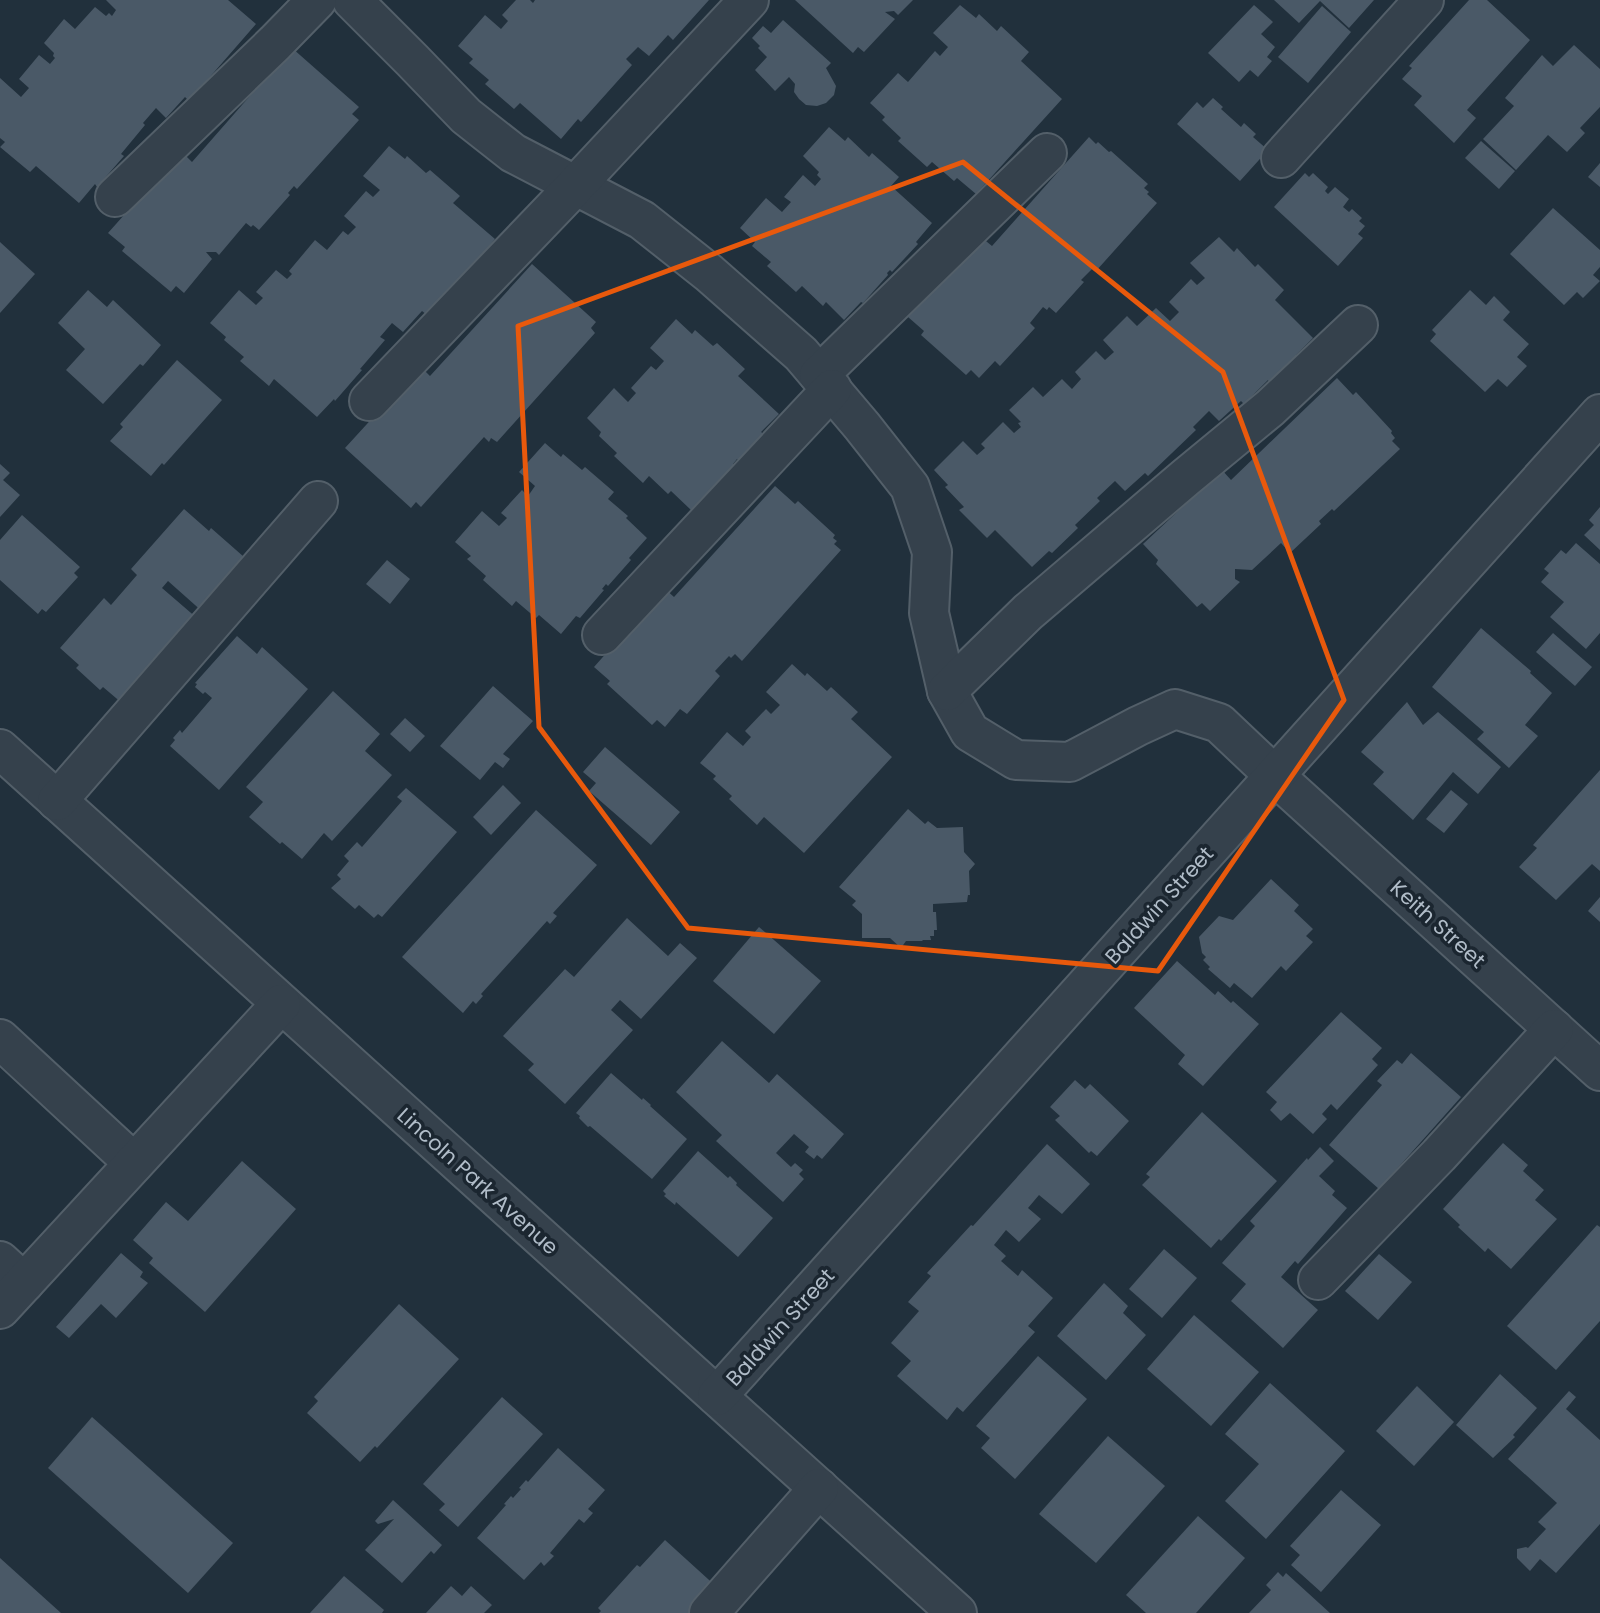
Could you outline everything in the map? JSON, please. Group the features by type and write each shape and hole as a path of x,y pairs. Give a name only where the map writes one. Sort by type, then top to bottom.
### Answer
{"street":[{"path":"115,197 317,0"},
{"name":"Keith Street","path":"352,0 466,116 513,153 642,220 709,273 801,354 825,382 910,487 932,552 929,613 947,691 970,732 1016,760 1070,762 1175,709 1219,723 1600,1071"},
{"path":"369,401 749,0"},
{"path":"1281,158 1424,0"},
{"path":"602,635 825,382 1047,153"},
{"path":"947,691 1028,612 1270,408 1358,325"},
{"name":"Baldwin Street","path":"718,1396 1600,414"},
{"path":"57,801 318,500"},
{"name":"Lincoln Park Avenue","path":"0,749 957,1613"},
{"path":"8,1284 134,1163 281,1004"},
{"path":"1318,1280 1439,1155 1553,1029"},
{"path":"0,1039 134,1163"},
{"path":"709,1613 819,1488"}],"highlighted area":[{"path":"963,162 1223,372 1344,700 1158,971 688,928 539,727 518,326"}],"building":[{"path":"106,0 228,0 256,24 189,101 185,97 166,118 156,108 121,154 124,156 79,203 36,166 30,172 0,147 5,142 0,138 0,78 21,97 29,88 19,79 39,55 50,64 55,58 54,53 44,43 64,19 75,29 95,7 106,16 109,13 112,16 116,10"},
{"path":"516,0 530,0 533,3 535,0 709,0 673,40 668,35 649,56 638,47 626,59 632,65 581,122 578,119 561,139 520,103 514,109 485,84 489,80 469,63 473,59 458,46 485,15 501,29 508,21 502,15"},
{"path":"795,0 913,0 898,15 894,11 885,12 895,19 864,52 858,47 853,53"},
{"path":"1274,0 1374,0 1349,28 1320,1 1299,23"},
{"path":"1469,0 1487,0 1530,40 1467,110 1476,118 1454,143 1414,105 1422,96 1402,79 1412,68 1409,66"},
{"path":"960,5 976,18 979,14 997,31 1001,26 1029,52 1021,61 1062,99 976,194 957,178 954,181 932,162 927,167 898,141 901,138 882,120 885,117 870,103 898,73 908,82 935,51 940,56 948,47 933,33"},
{"path":"1254,5 1273,22 1261,34 1275,47 1267,57 1272,61 1258,77 1250,70 1239,82 1208,53"},
{"path":"1322,6 1351,32 1308,83 1278,57"},
{"path":"783,20 831,63 826,68 836,86 834,95 826,103 806,105 794,92 795,84 789,77 775,91 755,70 767,57 752,38 763,26 771,33"},
{"path":"1574,45 1600,69 1600,107 1580,128 1585,133 1567,152 1548,135 1516,170 1483,139 1514,106 1505,98 1542,55 1553,66"},
{"path":"292,48 359,107 352,114 359,120 297,189 294,186 288,193 290,195 259,230 246,223 219,255 216,252 206,252 212,259 184,293 176,286 171,292 122,251 125,247 108,233 181,151 192,162"},
{"path":"1213,98 1241,127 1244,123 1256,134 1253,137 1268,150 1240,181 1177,124 1197,102 1203,108"},
{"path":"829,127 845,141 848,137 869,157 872,153 899,177 891,186 932,223 916,242 918,244 844,320 826,302 823,306 802,286 796,292 767,266 771,262 752,246 755,242 740,228 766,198 782,212 791,202 784,197 803,175 815,186 821,179 817,175 819,172 803,156"},
{"path":"1089,137 1096,144 1098,142 1111,151 1148,184 1144,188 1157,203 1096,271 1093,268 1081,280 1084,282 1056,313 1049,307 1047,310 1043,307 1030,323 1035,328 1000,366 995,361 979,378 971,370 966,375 921,335 924,331 908,317 981,237 992,246"},
{"path":"1481,141 1515,171 1499,189 1465,158"},
{"path":"389,146 405,159 407,156 426,173 430,170 460,196 453,203 495,239 454,290 451,287 427,315 422,311 403,332 392,323 380,337 385,340 360,369 362,370 317,417 274,379 269,386 240,361 244,357 224,340 226,337 210,323 239,290 256,305 263,298 256,292 276,270 287,279 292,274 289,271 315,240 327,250 343,231 348,235 356,227 344,216 366,191 373,197 380,190 363,176"},
{"path":"1600,163 1600,187 1588,177"},
{"path":"1305,173 1309,177 1313,173 1328,187 1325,191 1328,194 1335,187 1349,199 1343,207 1349,212 1352,209 1362,218 1359,221 1365,226 1358,234 1363,238 1338,266 1274,207"},
{"path":"1553,208 1600,250 1600,267 1593,275 1600,281 1583,298 1577,292 1564,305 1510,254"},
{"path":"1219,237 1234,252 1237,248 1255,267 1258,264 1284,290 1275,300 1313,338 1244,404 1241,401 1219,421 1209,411 1193,427 1196,430 1148,476 1145,473 1125,491 1115,481 1097,498 1100,501 1075,525 1078,528 1052,553 1049,551 1032,567 995,530 987,538 959,510 964,507 945,487 948,485 934,470 963,441 977,455 985,448 981,444 1003,422 1014,433 1021,427 1018,423 1021,422 1009,410 1033,387 1043,397 1062,379 1072,389 1081,379 1075,372 1096,351 1105,360 1114,352 1103,340 1127,316 1137,326 1156,308 1170,321 1179,312 1169,302 1191,279 1197,285 1205,278 1190,263"},
{"path":"0,242 35,274 0,313"},
{"path":"532,264 596,322 591,328 595,333 497,442 491,438 489,442 484,437 421,507 416,502 411,508 345,448 420,366 430,376"},
{"path":"88,290 107,307 113,300 161,345 103,404 66,370 85,349 58,323"},
{"path":"1470,290 1486,305 1494,296 1510,312 1503,320 1529,344 1517,357 1527,366 1507,387 1498,379 1485,392 1430,341 1436,334 1432,330"},
{"path":"676,319 692,334 695,330 713,346 717,343 745,369 738,376 779,414 761,432 764,434 737,459 733,464 735,467 711,494 708,492 691,510 671,491 668,494 649,476 643,483 614,456 617,453 599,436 601,432 587,418 614,388 628,402 636,393 631,388 651,366 656,370 664,361 650,348"},
{"path":"177,360 222,400 151,476 110,441 123,427 120,424"},
{"path":"1337,378 1353,395 1356,392 1392,431 1395,438 1392,441 1400,449 1334,511 1332,509 1319,521 1321,524 1290,553 1281,543 1252,570 1235,569 1235,579 1240,582 1210,611 1202,603 1197,607 1156,564 1158,560 1143,544 1222,470 1231,480"},
{"path":"545,443 582,470 585,467 614,492 608,499 628,516 626,518 647,538 580,618 576,616 561,634 539,615 536,618 516,601 512,606 483,580 486,576 467,559 471,556 455,542 482,511 499,526 507,518 501,513 522,490 528,496 535,486 519,472"},
{"path":"0,464 10,473 3,480 20,495 0,517"},
{"path":"775,486 795,504 798,501 835,535 833,538 837,541 834,544 841,550 742,661 735,654 731,658 729,656 715,671 720,676 687,714 680,709 665,727 657,720 652,725 607,684 610,681 594,667 664,588 674,597"},
{"path":"1600,507 1600,550 1584,535 1594,525 1589,520"},
{"path":"184,509 244,557 204,613 168,581 162,588 198,619 123,704 103,687 100,690 76,668 79,665 60,648 104,598 111,605 137,575 131,569"},
{"path":"22,515 80,567 74,573 78,577 46,612 42,609 38,614 0,580 0,540"},
{"path":"1576,543 1600,564 1600,633 1586,649 1550,617 1564,602 1541,582 1549,573 1544,569 1561,550 1566,554"},
{"path":"387,560 410,579 390,604 366,584"},
{"path":"1481,628 1552,693 1525,725 1538,736 1509,768 1477,739 1484,732 1432,687"},
{"path":"1553,633 1592,667 1575,686 1536,652"},
{"path":"237,636 257,654 262,647 308,689 219,790 170,746 180,730 182,733 212,698 195,687 195,683"},
{"path":"792,664 827,691 831,687 858,712 851,719 892,757 804,853 764,817 757,825 729,799 732,796 713,779 716,776 700,763 727,732 743,746 751,737 745,731 766,709 771,714 780,705 766,692"},
{"path":"493,686 533,721 503,754 510,759 503,768 495,762 480,780 440,746"},
{"path":"333,691 380,734 365,751 392,775 332,841 324,833 302,859 249,817 263,802 246,787"},
{"path":"1407,702 1423,725 1438,712 1501,767 1478,794 1453,772 1413,820 1373,784 1384,772 1361,752"},
{"path":"405,718 425,736 410,752 390,734"},
{"path":"605,747 680,812 651,845 589,791 596,783 583,772"},
{"path":"1600,770 1600,871 1592,864 1556,900 1519,867 1537,848 1533,845"},
{"path":"503,785 521,803 491,835 473,817"},
{"path":"406,788 457,832 382,917 378,914 374,918 359,905 355,909 331,888 341,879 337,875 349,861 344,856 357,842 362,847 402,801 397,797"},
{"path":"1451,790 1468,804 1444,833 1426,819"},
{"path":"908,809 925,824 928,821 937,828 963,827 964,852 975,864 969,871 970,895 967,902 933,904 937,930 934,930 934,936 930,936 931,940 906,941 901,948 890,938 862,938 862,914 852,905 856,901 839,887"},
{"path":"536,810 597,865 553,913 557,916 550,924 547,921 481,994 483,996 476,1004 473,1001 463,1013 402,957"},
{"path":"1271,879 1299,905 1294,911 1313,929 1306,936 1313,942 1286,971 1281,966 1252,998 1234,983 1230,988 1208,969 1210,967 1203,960 1206,957 1202,953 1199,937 1219,916 1233,920"},
{"path":"1600,897 1600,922 1588,911"},
{"path":"627,918 668,956 680,943 697,958 641,1019 620,1000 611,1010 633,1030 565,1104 528,1070 534,1064 503,1036 565,969 574,977"},
{"path":"759,927 821,981 774,1034 713,981"},
{"path":"1177,961 1215,995 1218,991 1259,1024 1203,1086 1178,1064 1185,1055 1134,1008"},
{"path":"1341,1012 1382,1048 1372,1059 1378,1065 1337,1110 1331,1104 1322,1114 1327,1119 1313,1134 1290,1113 1281,1121 1270,1110 1277,1102 1266,1092"},
{"path":"722,1041 769,1083 777,1074 844,1134 822,1159 817,1155 814,1159 805,1152 809,1147 794,1134 776,1153 791,1167 795,1163 803,1170 799,1174 804,1179 783,1202 716,1141 722,1135 676,1092"},
{"path":"1411,1053 1461,1097 1379,1189 1329,1145 1382,1085 1377,1081 1397,1060 1402,1064"},
{"path":"611,1073 642,1100 643,1098 687,1139 652,1179 588,1127 576,1113"},
{"path":"1075,1080 1085,1089 1090,1084 1129,1121 1097,1156 1091,1151 1089,1153 1055,1120 1060,1116 1050,1107"},
{"path":"1202,1112 1277,1181 1221,1241 1219,1239 1211,1248 1142,1185 1150,1177 1146,1174"},
{"path":"1503,1143 1528,1165 1523,1171 1544,1190 1535,1200 1557,1219 1511,1269 1488,1248 1485,1252 1443,1209"},
{"path":"1047,1144 1090,1184 1062,1214 1039,1195 1028,1208 1041,1219 1019,1242 1006,1230 994,1245 1006,1256 1001,1261 1018,1276 1022,1270 1053,1298 1028,1326 1035,1332 963,1412 957,1407 947,1420 897,1376 911,1361 891,1343 919,1311 908,1302 931,1276 927,1273"},
{"path":"1320,1147 1334,1161 1319,1176 1335,1191 1332,1195 1347,1208 1298,1264 1295,1261 1281,1277 1318,1310 1283,1348 1231,1301 1246,1284 1222,1263 1255,1226 1250,1221"},
{"path":"698,1151 728,1178 730,1176 736,1185 773,1218 738,1257 676,1202 675,1205 664,1196 666,1194 663,1191"},
{"path":"242,1161 296,1209 205,1312 149,1263 153,1258 133,1240 166,1202 188,1221"},
{"path":"1597,1225 1600,1227 1600,1321 1556,1370 1507,1326"},
{"path":"1164,1249 1197,1278 1162,1318 1129,1289"},
{"path":"121,1253 143,1272 140,1277 148,1283 116,1318 101,1304 69,1338 56,1327"},
{"path":"1379,1254 1412,1282 1378,1320 1345,1291"},
{"path":"1104,1283 1128,1306 1123,1313 1146,1335 1106,1380 1057,1336"},
{"path":"399,1304 459,1359 377,1448 375,1446 360,1462 307,1413 318,1401 314,1397"},
{"path":"1194,1315 1259,1372 1211,1426 1147,1369"},
{"path":"1038,1356 1087,1399 1015,1479 981,1448 990,1438 976,1426"},
{"path":"1500,1374 1537,1408 1513,1435 1515,1437 1493,1458 1456,1425"},
{"path":"1270,1383 1345,1451 1266,1539 1225,1501 1259,1464 1225,1434"},
{"path":"1417,1386 1454,1422 1414,1466 1376,1431"},
{"path":"1569,1391 1576,1397 1566,1409 1600,1440 1600,1524 1556,1573 1540,1559 1530,1571 1517,1558 1517,1549 1528,1548 1546,1529 1538,1522 1557,1503 1508,1459"},
{"path":"502,1397 543,1434 458,1527 439,1510 445,1504 423,1484"},
{"path":"92,1417 233,1543 188,1593 48,1468"},
{"path":"1108,1436 1165,1486 1096,1563 1039,1514"},
{"path":"558,1448 605,1490 588,1509 593,1513 584,1523 579,1519 550,1553 554,1556 544,1566 541,1562 524,1580 477,1538 511,1496 513,1498 526,1480 528,1482"},
{"path":"1341,1490 1381,1525 1321,1592 1291,1565 1300,1555 1290,1546"},
{"path":"393,1500 442,1545 434,1554 431,1551 402,1583 365,1550 394,1519 378,1524 375,1521"},
{"path":"1198,1516 1245,1558 1196,1613 1146,1613 1126,1595"},
{"path":"665,1540 719,1589 697,1613 599,1613 601,1611 598,1608 637,1565 640,1567"},
{"path":"0,1558 61,1613 0,1613"},
{"path":"1278,1572 1283,1577 1286,1573 1330,1613 1249,1613 1271,1590 1266,1585"},
{"path":"344,1576 384,1610 382,1613 310,1613"},
{"path":"451,1586 462,1596 471,1586 492,1605 484,1613 426,1613"}]}
